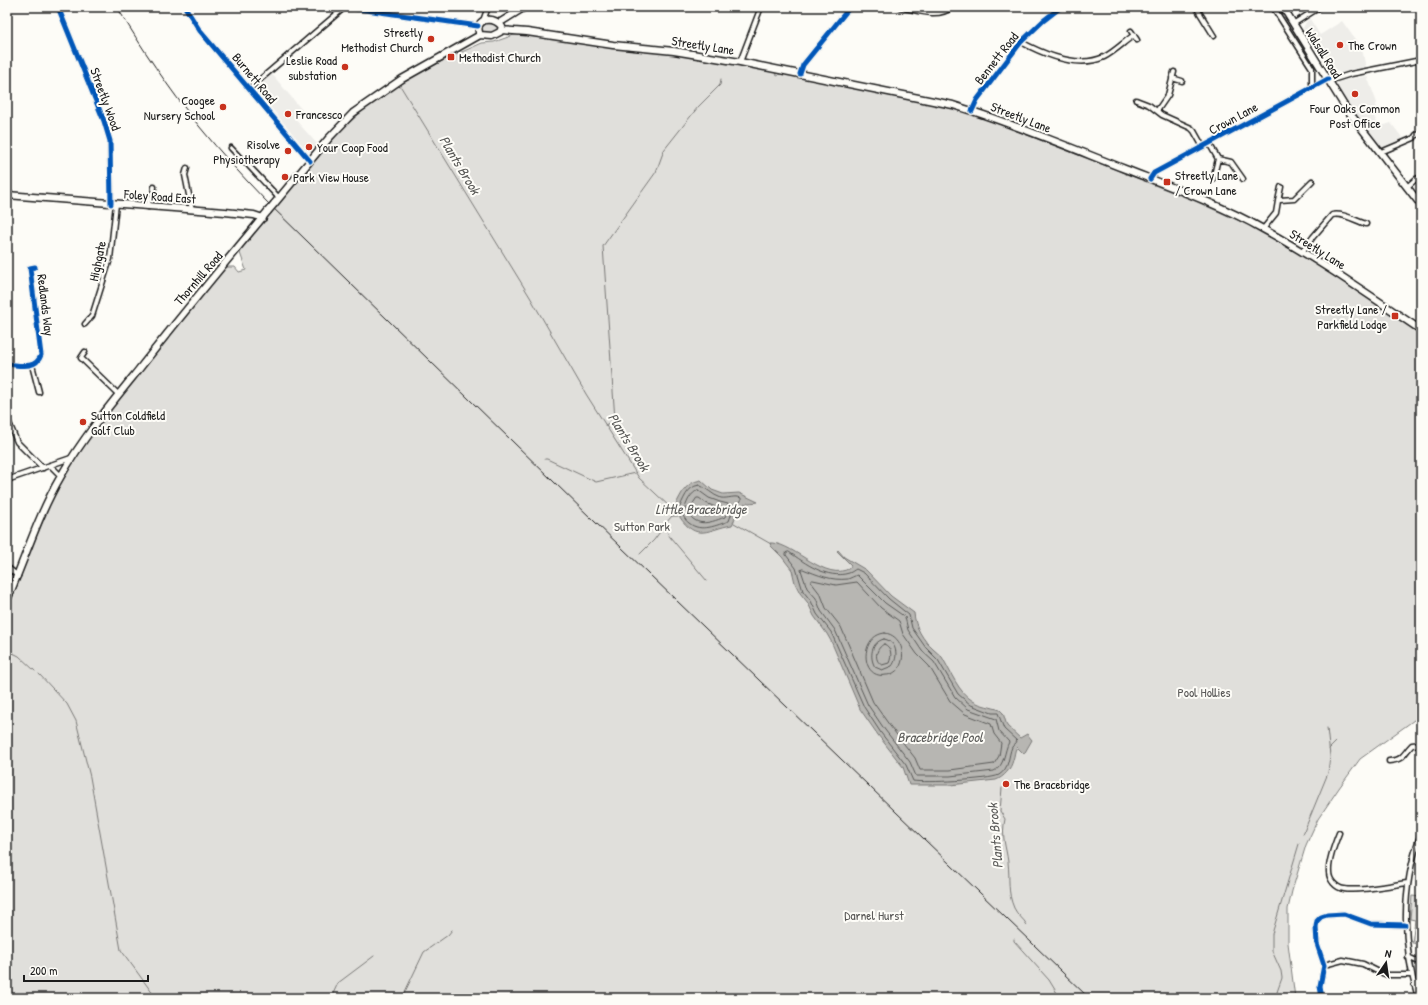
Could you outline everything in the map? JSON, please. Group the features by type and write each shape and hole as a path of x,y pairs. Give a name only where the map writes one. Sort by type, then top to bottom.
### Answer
{"main road":[{"path":"499,23 524,7"},
{"name":"Walsall Road","path":"1283,7 1345,106 1421,205"},
{"path":"490,20 499,23 502,27 495,36 486,36 480,35 478,26 483,21 490,20"},
{"name":"Streetly Lane","path":"501,30 527,32 613,45 674,51 740,62 972,110 1209,202 1263,228 1421,330"},
{"name":"Thornhill Road","path":"7,600 42,514 72,458 118,394 191,302 227,262 310,161 339,128 362,106 402,79 480,35"},
{"name":"Foley Road East","path":"7,195 254,215 263,218"}],"street":[{"name":"Streetly Wood","path":"58,7 104,121 110,142 113,204"},
{"name":"Burnett Road","path":"185,7 200,31 250,88 310,161"},
{"path":"250,88 345,7 478,26"},
{"path":"483,21 488,7"},
{"path":"740,62 761,7"},
{"path":"800,74 803,65 850,7"},
{"path":"900,7 937,13 944,12 952,7"},
{"name":"Bennett Road","path":"972,110 977,100 1021,42 1043,21 1061,7"},
{"path":"1196,7 1214,36"},
{"name":"Walsall Road","path":"1273,7 1312,68 1313,87"},
{"path":"1293,24 1320,7"},
{"path":"1131,31 1138,40"},
{"path":"1021,42 1073,62 1089,61 1104,57 1134,35"},
{"name":"Crown Lane","path":"1150,179 1154,173 1328,80 1421,60"},
{"path":"1157,111 1168,95 1174,72"},
{"path":"1172,78 1182,81"},
{"path":"1136,100 1142,102 1162,115 1191,128 1203,146"},
{"path":"1139,107 1142,102"},
{"path":"1380,152 1421,134"},
{"path":"1209,143 1218,159 1213,179"},
{"path":"231,148 245,163"},
{"path":"1218,159 1231,162 1243,179"},
{"path":"249,166 279,198"},
{"path":"187,168 185,175 192,210"},
{"path":"1407,187 1416,179 1421,177"},
{"path":"1278,202 1280,200 1294,199 1312,181"},
{"path":"148,207 149,199 153,196 154,187"},
{"path":"1263,228 1276,213 1281,187"},
{"name":"Highgate","path":"85,324 92,316 110,259 113,204"},
{"path":"1302,252 1332,215 1342,215 1366,224"},
{"name":"Redlands Way","path":"30,268 40,350 39,359 32,365"},
{"path":"85,316 89,319"},
{"path":"85,352 81,358 118,394"},
{"path":"7,364 32,365 39,392"},
{"path":"7,418 18,442 43,468"},
{"path":"7,480 72,458"},
{"path":"50,465 61,476"},
{"path":"7,567 18,576"},
{"path":"1389,761 1397,761 1412,745 1421,744"},
{"path":"1339,833 1332,851 1329,871 1331,880 1336,886 1344,889 1364,889 1408,883"},
{"path":"1410,998 1418,997 1411,974 1405,925 1408,883 1414,853 1421,833"},
{"path":"1331,836 1337,838"},
{"path":"1322,998 1320,986 1324,965 1317,944 1317,921 1321,917 1326,915 1344,914 1371,924 1405,925"},
{"path":"1408,957 1421,963"},
{"path":"1324,965 1343,960 1363,964 1388,975 1411,974"},
{"path":"1414,984 1421,981"}],"shaded area":[{"path":"1310,19 1320,35 1342,21 1362,49 1366,68 1341,73 1327,66 1303,28 1306,22"},
{"path":"272,74 302,110 293,117 319,146 311,153 303,146 257,91 258,87"},
{"path":"1367,76 1377,103 1376,105 1379,112 1374,116 1379,127 1391,123 1404,140 1403,142 1382,148 1346,103 1334,85 1340,81"}],"green space":[{"path":"486,23 495,24 498,28 497,30 494,33 483,32 481,30 482,26"},
{"name":"Sutton Park","path":"526,34 674,54 775,72 778,76 780,73 952,108 997,123 1195,201 1262,231 1350,286 1421,333 1421,715 1360,759 1318,819 1306,845 1288,909 1288,943 1295,998 7,998 7,605 56,490 76,456 98,427 102,419 196,300 225,267 235,267 239,272 246,270 239,250 342,129 375,100 446,59 482,43 494,42 514,35"},
{"path":"1412,896 1421,897 1421,944 1412,943 1415,920 1410,919"}],"water":[{"name":"Little Bracebridge","path":"701,480 712,490 723,494 739,493 758,502 741,505 737,510 732,525 709,531 697,532 685,524 679,516 672,516 670,508 675,506 682,493 688,486"},
{"name":"Bracebridge Pool","path":"770,543 791,549 811,562 831,571 841,571 850,568 851,565 837,551 838,550 844,557 866,570 891,596 914,613 916,623 923,637 942,657 955,681 963,692 976,703 1000,710 1003,713 1007,726 1020,738 1027,734 1032,740 1024,754 1017,747 1009,769 1002,777 996,780 950,785 909,785 903,767 860,709 831,641 814,616 808,603 800,593 795,583 792,570 771,546"}],"waterway":[{"path":"605,425 615,420 603,246 656,172 664,150 698,107 720,85 721,79"},
{"name":"Plants Brook","path":"401,87 530,297 586,394 639,478 671,508"},
{"path":"545,459 596,482 635,473"},
{"name":"Plants Brook","path":"663,509 669,508"},
{"path":"666,523 672,516"},
{"name":"Plants Brook","path":"734,523 771,544"},
{"path":"640,554 654,540 665,525"},
{"path":"664,526 670,537 707,581"},
{"path":"7,650 19,656 35,671"},
{"path":"39,674 67,704 76,721 90,777 121,950 156,998"},
{"path":"1303,834 1328,773 1330,756 1327,728"},
{"path":"1329,749 1337,741"},
{"name":"Plants Brook","path":"1002,788 1000,811 1005,819 1004,836 1008,862 1010,896 1015,910 1027,925"},
{"path":"1278,998 1279,995 1277,992 1282,978 1281,971 1272,951 1272,934 1299,844"},
{"path":"402,998 424,952 448,935 452,930"},
{"name":"Plants Brook","path":"1014,939 1014,941 1049,980 1060,998"},
{"path":"331,998 338,983 374,956"}],"railway":[{"path":"117,7 156,68 188,112 223,155 266,201 594,521 1089,998"}],"cycle path":[{"path":"58,7 104,121 110,141 111,204"},
{"path":"185,7 200,31 310,161"},
{"path":"345,7 478,26"},
{"path":"800,74 803,65 850,7"},
{"path":"972,111 977,100 1021,42 1043,21 1061,7"},
{"path":"1150,179 1154,173 1328,79"},
{"path":"7,364 22,366 31,365 39,360 41,355 30,268 35,267"},
{"path":"1322,998 1320,986 1324,965 1317,944 1316,927 1317,921 1321,917 1327,915 1344,914 1371,924 1405,925"}],"place":[{"name":"Streetly Methodist Church","path":"431,39"},
{"name":"The Crown","path":"1340,45"},
{"name":"Methodist Church","path":"451,57"},
{"name":"Leslie Road substation","path":"345,67"},
{"name":"Four Oaks Common Post Office","path":"1355,94"},
{"name":"Coogee Nursery School","path":"223,107"},
{"name":"Francesco","path":"288,114"},
{"name":"Your Coop Food","path":"309,147"},
{"name":"Risolve Physiotherapy","path":"288,151"},
{"name":"Park View House","path":"285,177"},
{"name":"Streetly Lane / Crown Lane","path":"1167,182"},
{"name":"Streetly Lane / Parkfield Lodge","path":"1395,316"},
{"name":"Sutton Coldfield Golf Club","path":"83,422"},
{"name":"The Bracebridge","path":"1006,784"}],"park label":[{"name":"Pool Hollies","path":"1204,692"},
{"name":"Darnel Hurst","path":"874,915"}]}
